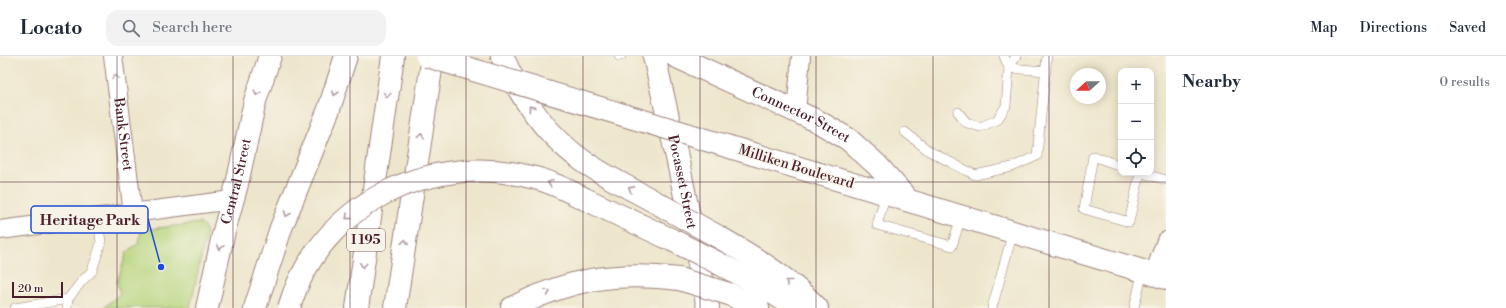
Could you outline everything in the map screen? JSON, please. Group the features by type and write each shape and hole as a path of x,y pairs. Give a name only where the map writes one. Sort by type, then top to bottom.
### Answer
{"main road":[{"name":"Central Street","path":"207,308 255,101 270,56"},
{"path":"255,308 281,228 330,109 346,56"},
{"name":"I 195","path":"357,308 393,56"},
{"name":"Milliken Boulevard","path":"427,56 1154,274"},
{"name":"I 195","path":"395,308 433,56"},
{"path":"502,56 509,72 528,105 541,122 568,148 598,170 751,256 798,289 817,308"},
{"name":"Pocasset Street","path":"654,56 678,162 708,308"},
{"name":"Connector Street","path":"675,56 828,127 857,146 877,164 908,200"},
{"path":"289,308 298,284 320,248 339,225 363,205 392,189 423,178 452,172 485,170 535,178 566,189 722,265 765,288 796,308"},
{"path":"265,308 274,253"},
{"path":"512,308 569,284 604,277 628,276 660,276 679,278 729,294 758,308"}],"street":[{"name":"Bank Street","path":"113,56 134,213"},
{"path":"796,112 801,56"},
{"path":"0,230 232,200"},
{"path":"1154,274 1166,241"}],"lane":[{"path":"1004,56 1009,68"},
{"path":"958,112 967,123 980,127 997,120 1006,106 1009,68 1016,56"},
{"path":"905,132 929,152 975,175 1012,167 1038,156 1047,56"},
{"path":"1009,68 1046,71"},
{"path":"1118,165 1093,156 1084,209 1129,222 1140,176"},
{"path":"1152,176 1166,180"},
{"path":"886,194 876,225 952,246 961,217"},
{"path":"15,308 68,303 82,281 92,271 101,243 98,217"},
{"path":"992,308 1013,232"},
{"path":"1134,308 1154,274"}],"green space":[{"path":"200,223 205,228 206,235 190,308 103,308 120,294 117,282 127,252 139,243 141,230"}],"place":[{"name":"Heritage Park","path":"161,267"}]}
